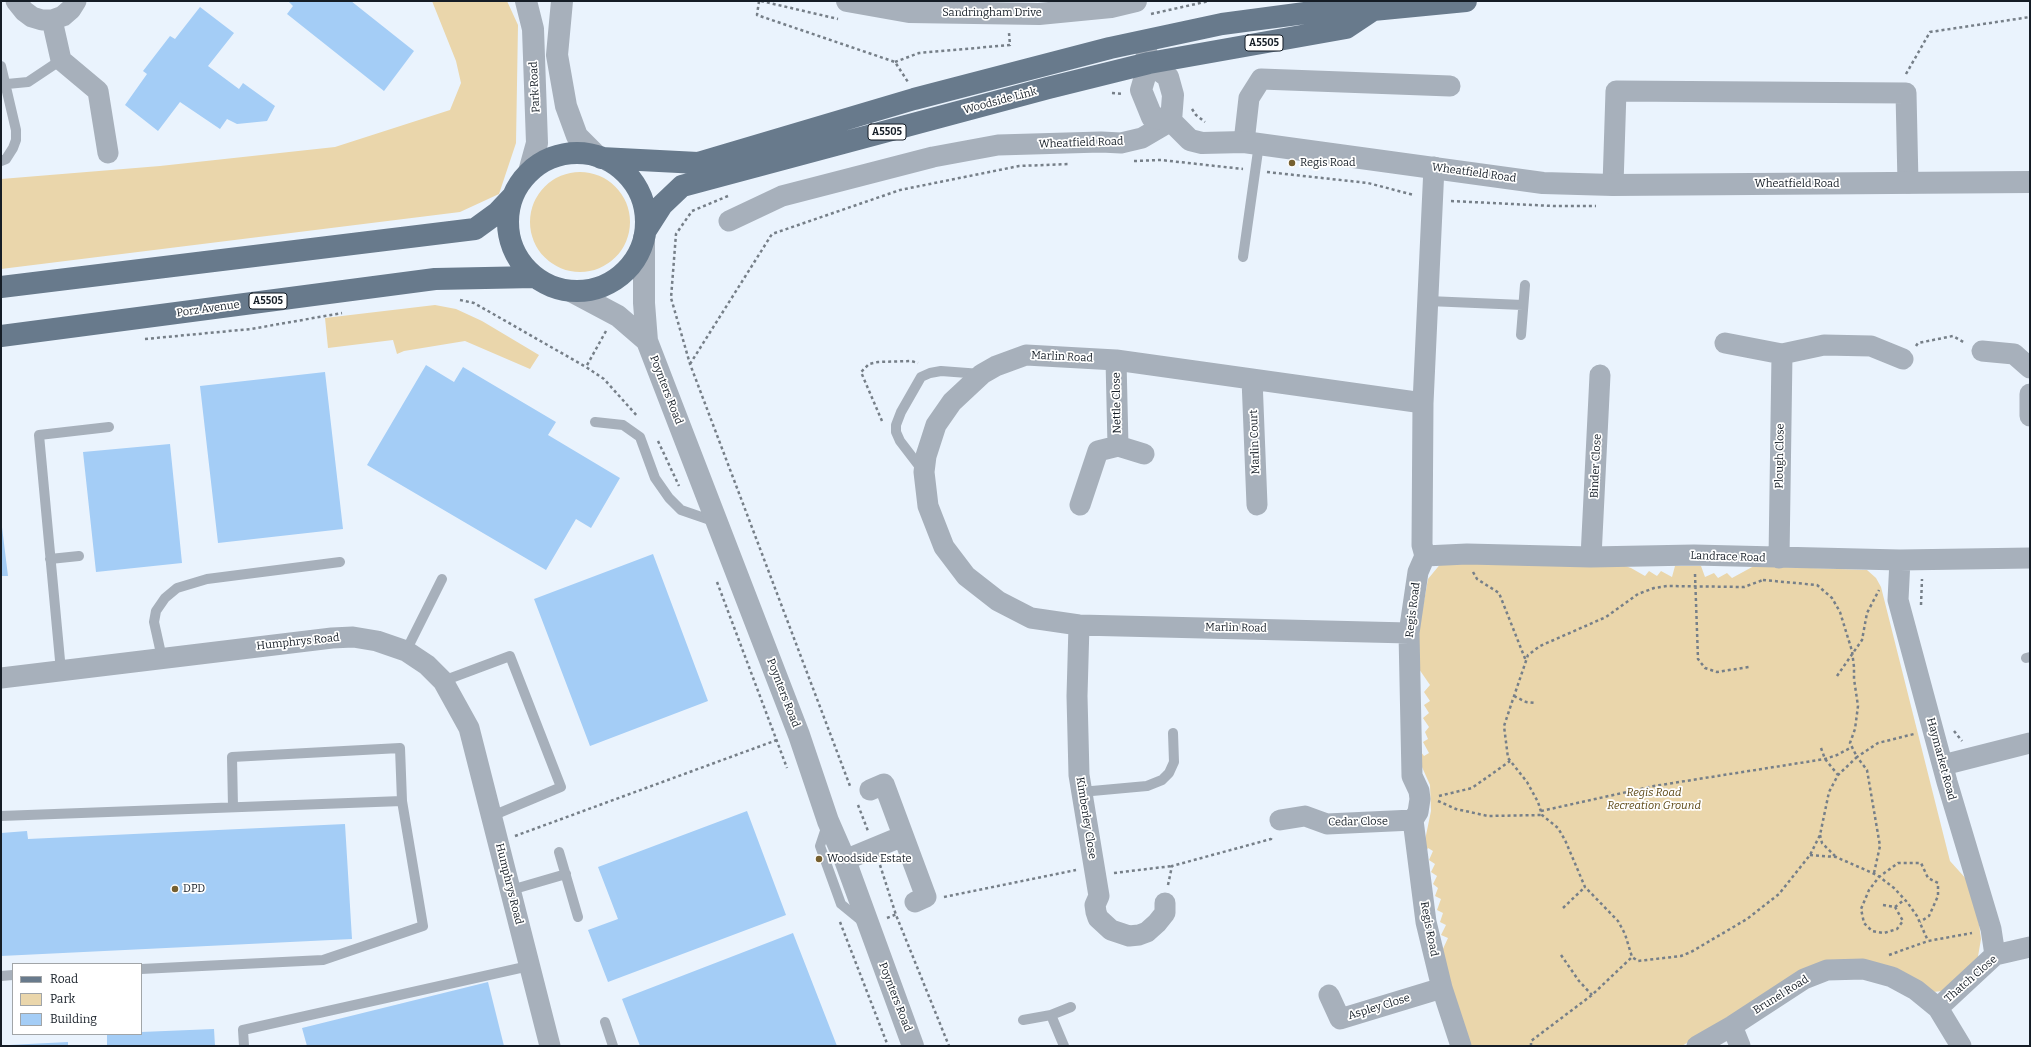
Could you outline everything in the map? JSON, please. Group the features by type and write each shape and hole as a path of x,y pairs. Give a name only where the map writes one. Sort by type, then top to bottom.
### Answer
{"main road":[{"name":"Woodside Link","path":"599,157 698,163 914,99 1110,48 1144,42 1222,24 1320,11 1373,10 1466,1"},
{"name":"Woodside Link","path":"645,234 662,205 682,186 1048,88 1149,63 1346,28 1373,10"},
{"path":"1,287 475,229 497,213 513,196 529,172 544,162 561,155 579,153 599,157 617,166 631,179 640,194 645,212 645,234 637,256 625,272 609,283 591,290 571,291 546,284 535,277 522,264 513,248 509,231 508,213 513,196"},
{"name":"Porz Avenue","path":"1,336 435,279 535,277"}],"street":[{"path":"16,1 24,11 32,17 42,20 52,20 67,12 76,1"},
{"name":"Park Road","path":"526,1 533,29 537,143 529,172"},
{"path":"539,1 547,1"},
{"path":"562,1 557,54 566,106 577,136 599,157"},
{"name":"Sandringham Drive","path":"847,1 909,12 1039,14 1110,7 1136,1"},
{"path":"52,20 61,60 98,91 108,153"},
{"path":"1144,42 1149,63 1141,90 1152,117 1170,121 1173,95 1168,77 1149,63"},
{"path":"1252,143 1249,98 1261,79 1450,86"},
{"path":"1613,185 1616,91 1906,93 1908,183"},
{"name":"Wheatfield Road","path":"728,221 782,196 933,157 998,145 1101,142 1121,143 1142,138 1170,121 1190,140 1202,143 1252,143 1543,183 1613,185 2030,182"},
{"path":"1425,556 1422,546 1424,403 1434,167"},
{"name":"Poynters Road","path":"645,234 644,303 647,341 799,735 828,821 845,860 913,1046"},
{"name":"Poynters Road","path":"571,291 618,316 647,341"},
{"path":"1725,343 1782,354 1824,345 1871,346 1903,359"},
{"path":"1982,351 2014,354 2030,368"},
{"name":"Plough Close","path":"1778,558 1782,354"},
{"name":"Marlin Road","path":"1409,633 1079,625 1031,618 998,602 966,576 944,547 928,506 924,472 929,442 943,413 960,394 982,374 996,366 1026,355 1116,360 1424,403"},
{"name":"Nettle Close","path":"1116,360 1118,446"},
{"name":"Binder Close","path":"1591,557 1600,374"},
{"name":"Marlin Court","path":"1252,379 1257,505"},
{"path":"2030,394 2030,416"},
{"name":"Nettle Close","path":"1080,505 1098,451 1118,446 1144,454"},
{"name":"Landrace Road","path":"1425,556 1467,554 1591,557 1694,555 1900,560 2030,558"},
{"name":"Regis Road","path":"1425,556 1418,572 1409,633 1412,776 1419,791 1420,799 1418,812 1413,820 1426,922 1442,988 1461,1046"},
{"name":"Haymarket Road","path":"1900,560 1898,600 1943,765 1991,929 1995,955"},
{"name":"Kimberley Close","path":"1079,625 1077,704 1079,775 1099,896 1095,905 1096,912 1104,925 1119,934 1129,936 1147,932 1165,913 1165,903"},
{"name":"Humphrys Road","path":"1,678 332,638 353,637 377,641 406,651 426,665 443,681 469,728 550,1046"},
{"path":"1943,765 2030,743"},
{"path":"859,793 884,784 903,836 920,899"},
{"name":"Cedar Close","path":"1280,820 1305,816 1327,824 1413,820"},
{"path":"845,860 903,836"},
{"name":"Thatch Close","path":"1938,1008 1995,955 2030,947"},
{"name":"Brunel Road","path":"1698,1046 1732,1026 1804,979 1827,970 1863,969 1892,977 1916,990 1938,1008 1961,1046"},
{"name":"Aspley Close","path":"1329,995 1340,1019 1442,988"},
{"path":"1732,1026 1740,1046"}],"lane":[{"path":"7,84 28,82 61,60"},
{"path":"1,66 7,84 16,130 16,140 6,159 1,161"},
{"path":"1243,257 1256,171 1252,143"},
{"path":"1521,335 1525,285"},
{"path":"1428,302 1523,305"},
{"path":"924,472 900,441 896,432 896,425 901,412 921,377 930,372 941,371 982,374"},
{"path":"595,422 624,425 640,437 655,478 669,498 681,510 716,522"},
{"path":"61,671 39,435 109,427"},
{"path":"50,559 79,556"},
{"path":"162,658 154,622 156,611 165,598 177,588 207,579 340,562"},
{"path":"406,651 442,580"},
{"path":"443,681 510,656 561,787 492,816"},
{"path":"1082,792 1147,786 1162,780 1169,773 1174,762 1174,733"},
{"path":"142,969 323,960 423,926 402,801 400,748 232,756 233,807"},
{"path":"1,816 402,801"},
{"path":"828,821 820,846 842,904 868,926"},
{"path":"558,852 578,917"},
{"path":"511,890 566,874"},
{"path":"244,1046 242,1030 529,966"},
{"path":"1,976 12,975"},
{"path":"1023,1020 1051,1015 1071,1007"},
{"path":"1051,1015 1064,1046"},
{"path":"605,1022 613,1046"}],"path":[{"path":"759,1 757,15 895,62 906,76 910,87"},
{"path":"1895,93 1930,32 2030,17"},
{"path":"895,62 919,53 1010,45 1009,31"},
{"path":"1189,104 1196,115 1208,125"},
{"path":"1129,161 1161,160 1368,183 1421,197"},
{"path":"949,1046 896,915 874,848 859,793 690,364 772,234 900,190 1019,166 1074,164"},
{"path":"474,303 586,367 604,379 641,420"},
{"path":"586,367 606,332"},
{"path":"1903,359 1918,343 1953,336 1982,351"},
{"path":"900,441 888,437 861,372 869,364 878,362 911,361 925,365"},
{"path":"656,438 682,493"},
{"path":"1694,555 1698,659 1706,668 1717,672 1749,667"},
{"path":"1472,570 1477,579 1499,593 1526,661"},
{"path":"1922,577 1920,605 1922,613"},
{"path":"716,580 779,745"},
{"path":"1874,873 1880,846 1867,770 1857,757 1850,743 1855,729 1858,706 1854,679 1853,656 1846,628 1840,612 1832,598 1816,585 1763,580 1739,588 1667,586 1647,590 1627,600 1606,617 1540,646 1528,655 1504,726 1508,758 1527,782 1538,802 1542,815 1558,828 1565,840 1585,887 1618,921 1625,934 1632,957 1638,961 1681,956 1691,952 1747,919 1764,906 1778,894 1810,854 1820,835 1829,792 1838,775 1857,757 1878,742 1918,733"},
{"path":"1837,676 1853,656 1862,640 1867,613 1882,586"},
{"path":"1514,696 1526,702 1534,703"},
{"path":"1950,726 1966,746"},
{"path":"499,842 781,738"},
{"path":"1541,811 1654,786 1825,759 1837,755 1852,747"},
{"path":"1821,748 1825,759 1838,775"},
{"path":"1510,761 1472,788 1432,798 1456,809 1483,815 1542,815"},
{"path":"920,899 937,899 1095,871 1172,866 1271,839 1280,820"},
{"path":"1820,835 1822,843 1836,857"},
{"path":"1810,854 1836,857 1880,877 1904,900 1920,922 1928,941"},
{"path":"1895,907 1903,921 1898,929 1884,933 1872,931 1864,923 1861,909 1869,890 1880,877 1898,863 1921,863 1928,878 1938,883 1938,896 1929,916 1920,922"},
{"path":"1165,903 1172,866"},
{"path":"1563,908 1585,887"},
{"path":"1883,905 1895,907 1904,900"},
{"path":"1882,955 1889,955 1928,941 1991,929"},
{"path":"1561,955 1579,981 1592,995"},
{"path":"1531,1046 1531,1041 1592,995 1632,957"}],"green space":[{"path":"432,1 507,1 518,25 516,143 499,194 460,212 1,269 1,179 160,166 335,147 450,110 461,83 456,61"},
{"path":"580,172 599,176 616,186 626,203 630,222 626,241 616,258 599,268 580,272 561,268 544,258 534,241 530,222 534,203 544,186 561,176"},
{"path":"435,305 456,309 482,321 539,355 530,369 465,341 404,351 397,354 393,340 328,348 325,318"},
{"name":"Regis Road Recreation Ground","path":"1442,562 1616,563 1631,568 1645,576 1649,571 1657,576 1661,571 1672,577 1675,566 1701,566 1705,577 1714,573 1718,578 1727,573 1732,578 1754,566 1867,570 1876,578 1881,587 1950,861 1968,881 1979,924 1981,939 1976,968 1943,991 1933,992 1902,975 1795,975 1682,1046 1467,1046 1442,951 1448,938 1441,935 1446,925 1440,922 1443,913 1437,910 1441,899 1435,896 1438,888 1433,884 1437,876 1431,872 1435,864 1429,860 1433,851 1428,848 1423,856 1431,811 1430,785 1418,758 1418,748 1424,756 1429,753 1423,742 1428,739 1425,732 1429,727 1423,718 1429,713 1424,705 1430,701 1424,692 1430,685 1419,669 1416,645 1428,579"}],"building":[{"path":"288,1 351,1 414,51 384,91 287,14 293,6"},
{"path":"200,7 234,33 208,66 239,89 243,83 275,106 267,121 237,124 227,119 220,129 180,102 158,131 125,105 147,74 143,71 170,36 175,39"},
{"path":"426,365 454,382 463,367 556,422 548,435 620,478 591,528 576,519 546,570 367,465"},
{"path":"325,372 343,529 218,543 200,386"},
{"path":"170,444 182,563 96,572 83,452"},
{"path":"1,519 8,576 1,576"},
{"path":"653,554 708,701 590,746 534,599"},
{"path":"747,811 786,915 608,982 588,930 618,919 598,867"},
{"name":"DPD","path":"345,824 352,939 1,956 1,833 27,831 28,839"},
{"path":"793,933 837,1046 640,1046 622,999"},
{"path":"488,982 504,1046 307,1046 302,1028"},
{"path":"214,1029 215,1046 107,1046 107,1035 142,1035 142,1032"},
{"path":"68,1042 68,1046 9,1046 9,1045"}],"place":[{"name":"Regis Road","path":"1292,163"},
{"name":"Woodside Estate","path":"819,859"},
{"name":"DPD","path":"175,889"}]}
